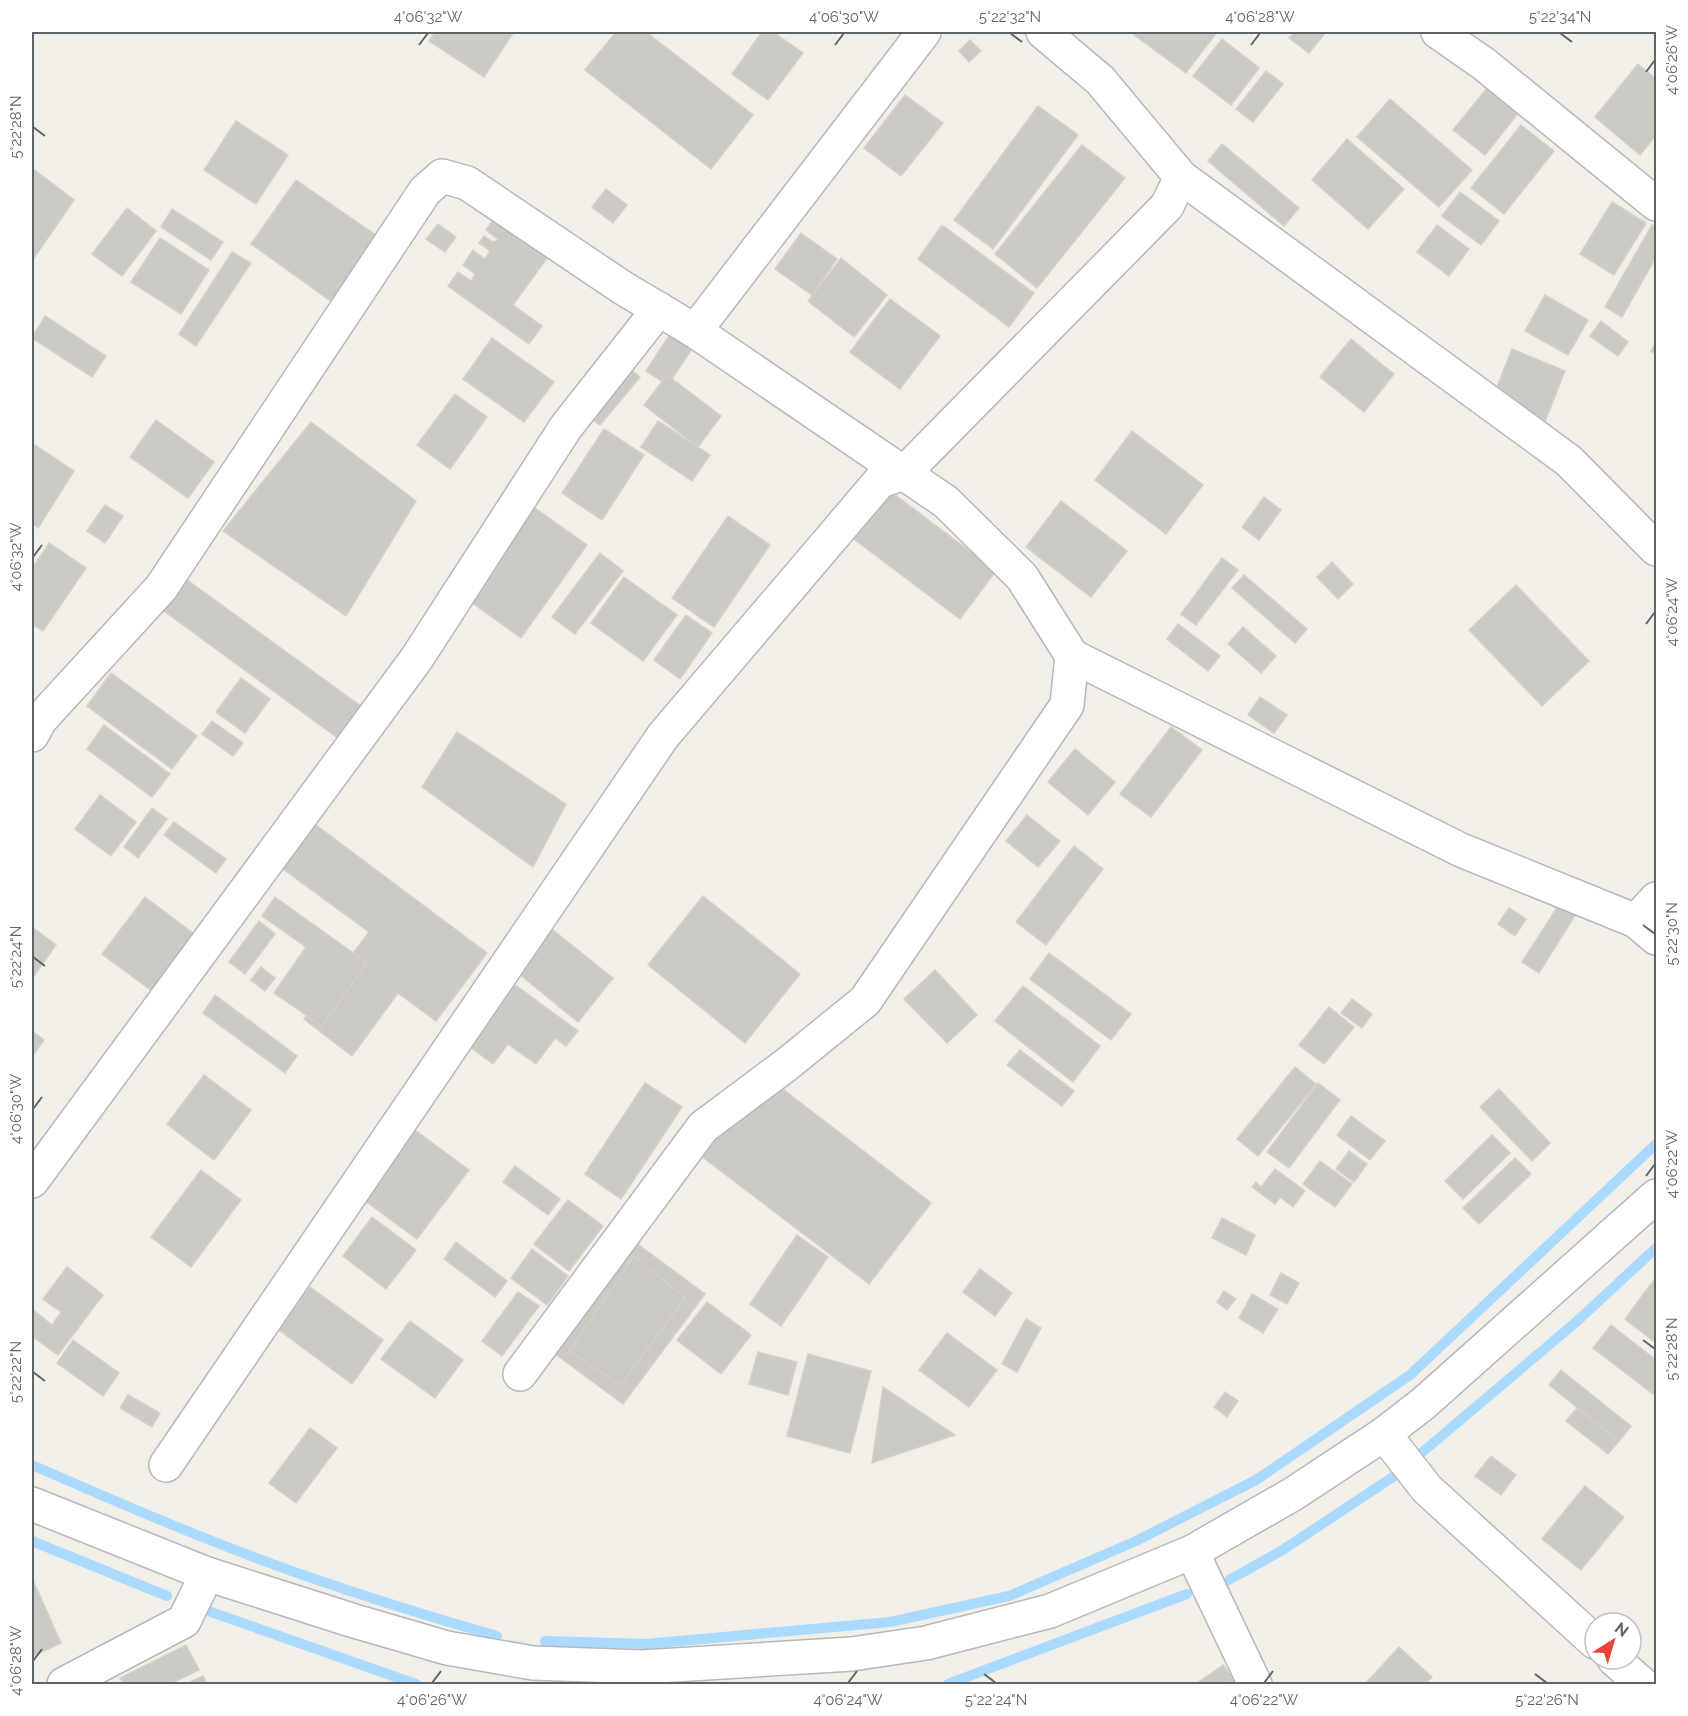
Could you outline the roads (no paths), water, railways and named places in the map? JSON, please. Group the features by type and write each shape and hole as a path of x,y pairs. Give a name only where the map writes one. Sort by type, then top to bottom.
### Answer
{"street":[{"path":"695,331 924,32"},
{"path":"1043,32 1100,80 1181,177 1569,461 1656,549"},
{"path":"1437,32 1484,64 1656,204"},
{"path":"32,735 40,720 161,588 425,191 442,176 467,183 623,288 695,331 946,502 1022,577 1072,656 1461,850 1650,919"},
{"path":"166,1465 663,736 880,481 904,473 1167,206 1181,177"},
{"path":"32,1181 417,658 566,427 659,309"},
{"path":"520,1374 703,1127 786,1065 865,1001 1067,705 1072,656"},
{"path":"32,1504 207,1574 351,1620 447,1648 533,1663 642,1667 852,1654 926,1643 1050,1611 1192,1552 1293,1494 1384,1434 1424,1402 1656,1196"},
{"path":"1384,1434 1427,1489 1583,1631"},
{"path":"1192,1552 1255,1684"},
{"path":"64,1684 98,1677 184,1621 207,1574"},
{"path":"1627,1671 1642,1684"}],"waterway":[{"path":"545,1641 646,1644 890,1622 1009,1596 1136,1541 1256,1480 1410,1375 1656,1144"},
{"path":"1229,1580 1281,1551 1393,1477 1575,1323 1656,1248"},
{"path":"32,1465 263,1561 372,1598 497,1636"},
{"path":"32,1541 167,1596"},
{"path":"948,1684 1187,1594"},
{"path":"211,1612 416,1684"}]}
